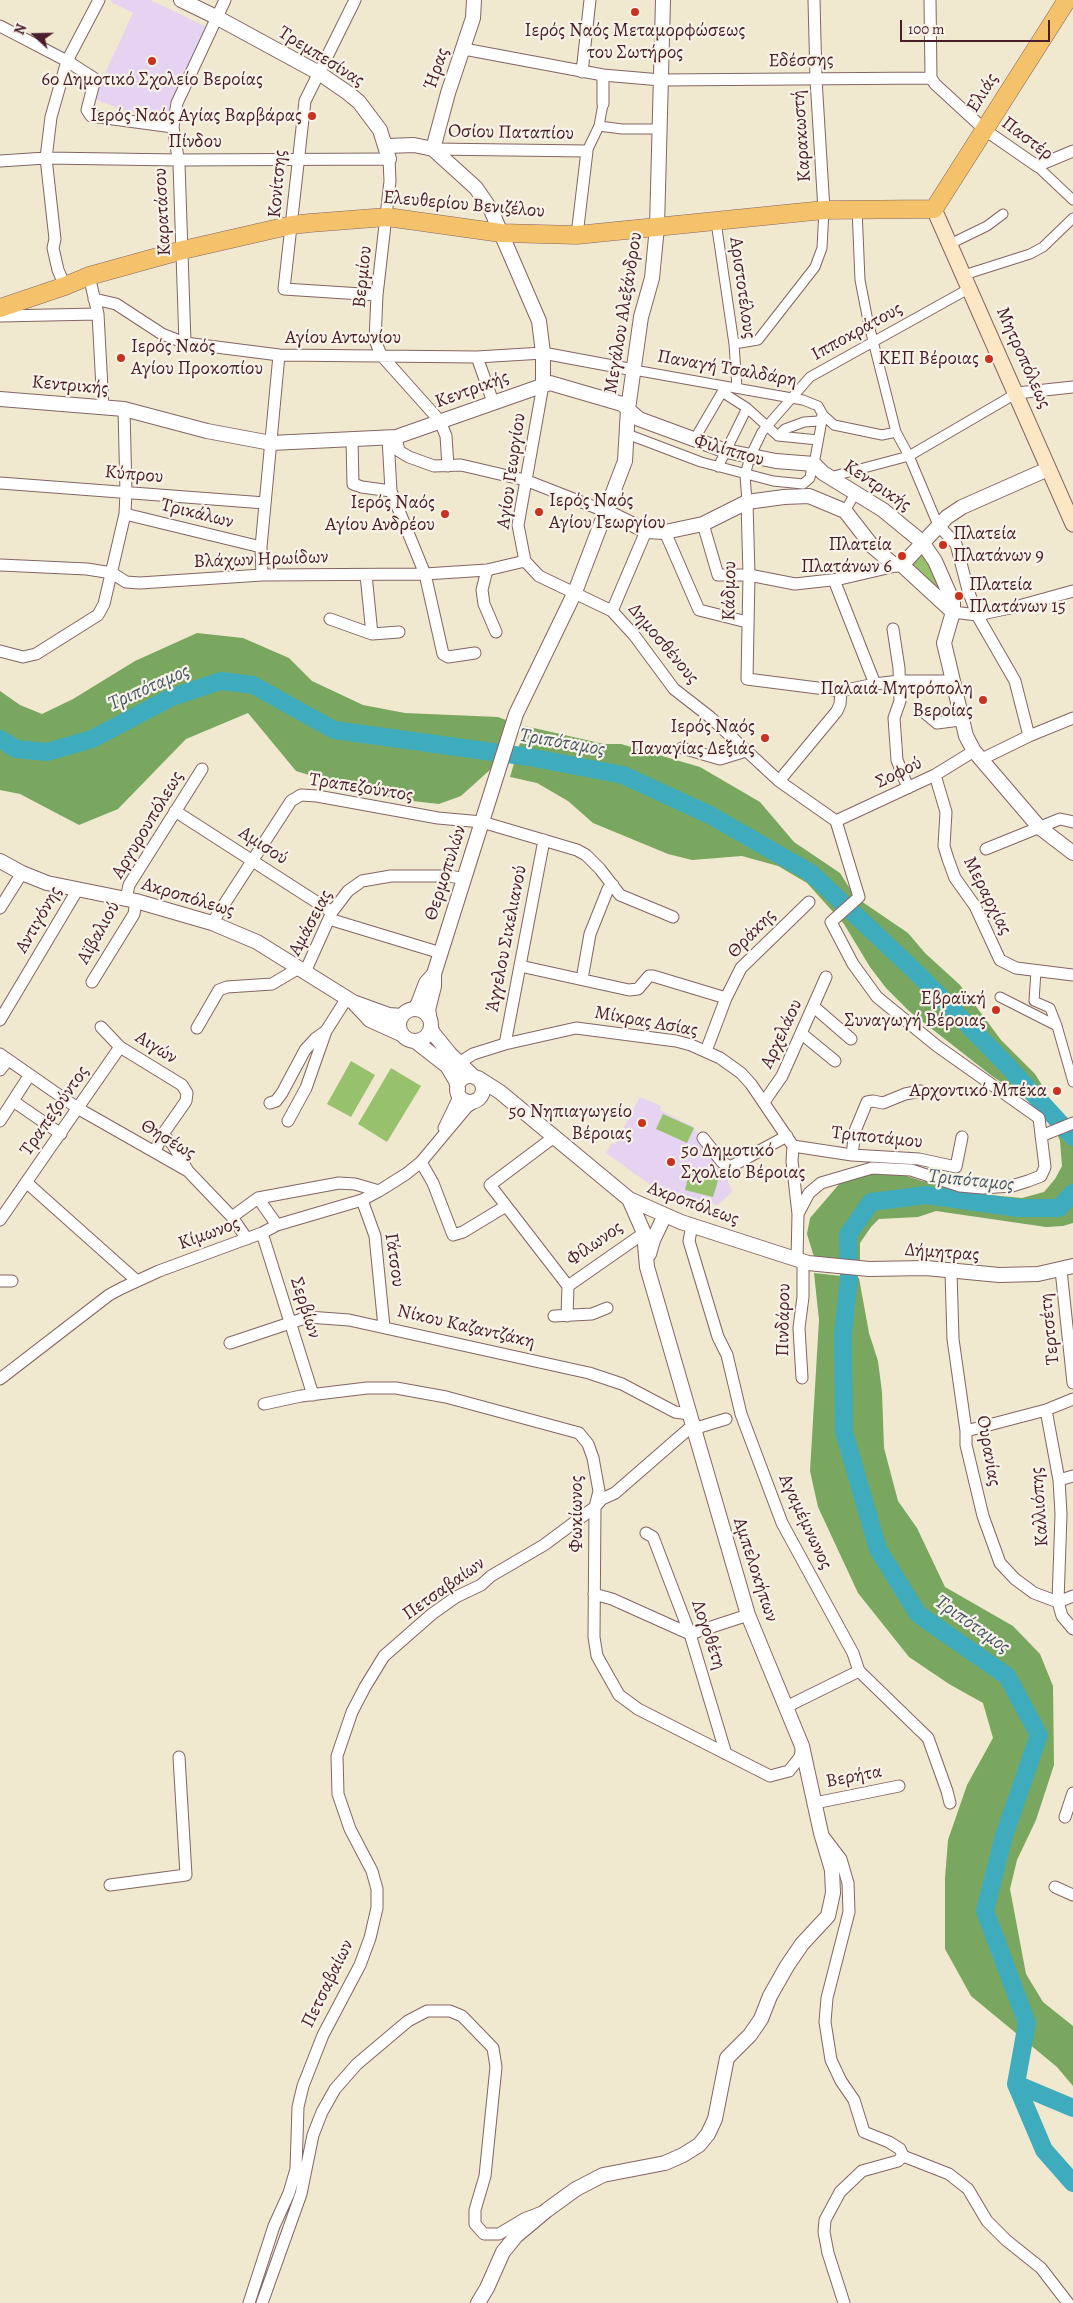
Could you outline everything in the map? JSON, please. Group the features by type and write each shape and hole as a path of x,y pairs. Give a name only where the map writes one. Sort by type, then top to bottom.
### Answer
{"main road":[{"name":"Ελιάς","path":"934,209 1067,0"},
{"name":"Ελευθερίου Βενιζέλου","path":"0,308 89,276 184,250 292,226 386,217 501,233 577,235 824,210 934,209"},
{"name":"Μητροπόλεως","path":"934,209 1017,393 1073,524"}],"street":[{"path":"65,286 58,270 53,248 55,239 46,158 50,117 66,61 99,0"},
{"name":"Τρεμπεσίνας","path":"181,0 319,73 360,102 380,130 388,152 390,181 386,217"},
{"name":"Καρατάσου","path":"185,343 184,250 178,160 173,127 177,103 225,0"},
{"name":"Κονίτσης","path":"355,0 305,101 297,159 292,226 284,289 377,295"},
{"name":"Ήρας","path":"434,150 448,93 464,50 473,18 474,0"},
{"path":"582,72 590,0"},
{"name":"Μεγάλου Αλεξάνδρου","path":"575,592 625,461 628,409 641,317 652,278 657,227 663,0"},
{"name":"Καρακωστή","path":"814,0 816,79 824,210"},
{"path":"930,0 931,78"},
{"path":"0,26 66,61 95,79 87,110 91,116 173,127"},
{"name":"Εδέσσης","path":"464,50 582,72 661,80 931,78"},
{"path":"577,235 587,152 599,126 603,104 602,75"},
{"name":"Παστέρ","path":"931,78 935,84 985,130 1037,166 1073,200"},
{"path":"599,126 622,129 660,129"},
{"path":"388,152 414,145 434,150 476,188 491,210 538,321 543,353 543,385"},
{"name":"Οσίου Παταπίου","path":"434,150 587,152"},
{"path":"1037,166 1073,151"},
{"name":"Πίνδου","path":"0,161 46,158 297,159 388,152"},
{"path":"857,209 860,280 896,432 910,456 938,525 956,544 968,590 977,615 1015,681 1029,736"},
{"path":"734,344 758,340 815,267 822,248 824,210"},
{"path":"950,244 987,226 1003,214"},
{"name":"Βερμίου","path":"386,217 377,295 375,340 381,355 440,421 446,436 448,466"},
{"name":"Ιπποκράτους","path":"747,502 745,475 750,457 766,426 810,377 874,342 967,282 1043,247 1073,218"},
{"name":"Αριστοτέλους","path":"716,222 734,344 737,388"},
{"path":"89,276 98,314 103,406"},
{"name":"Αγίου Αντωνίου","path":"94,299 116,304 162,334 185,343 279,355 477,357 543,353"},
{"path":"0,316 98,314"},
{"name":"Παναγή Τσαλδάρη","path":"543,353 723,389 737,388 791,398 818,406 823,415 834,425 882,435 896,432"},
{"path":"262,575 261,547 279,355"},
{"path":"477,357 493,402"},
{"name":"Κεντρικής","path":"0,399 103,406 207,431 271,443 392,438 550,383 622,404 639,419 726,451 750,457 813,464 830,477 884,510 922,542 949,589 954,612"},
{"name":"Αγίου Γεωργίου","path":"525,562 518,525 543,385"},
{"path":"830,477 910,456 1017,393 1073,387"},
{"path":"677,453 695,441 723,389 778,436 818,440"},
{"path":"718,466 746,408"},
{"path":"0,651 24,658 36,654 90,622 98,615 104,604 125,514 124,410"},
{"path":"778,436 785,428 804,422 818,421 823,415"},
{"name":"Φιλίππου","path":"627,434 701,462 745,475 803,484 810,478 823,415"},
{"path":"392,438 399,451 409,457 434,466 460,465 525,480 607,512 646,531 665,532 703,524 747,502 800,495 817,499 845,511 873,547 893,564 902,565 954,612 977,615 1015,608 1073,590"},
{"path":"392,438 391,491 425,574 441,649 443,654 448,657 475,653"},
{"path":"352,440 353,484 362,488 391,491"},
{"path":"695,441 701,462"},
{"path":"703,524 718,575 749,575 795,584 834,580 902,565 938,525 962,508 1048,469"},
{"name":"Κύπρου","path":"0,483 265,503"},
{"path":"845,511 856,492"},
{"name":"Κάδμου","path":"747,502 749,575 747,679 841,691"},
{"name":"Τρικάλων","path":"125,514 261,547"},
{"path":"612,611 646,531"},
{"path":"665,532 699,610 747,622"},
{"path":"525,562 538,576 575,592"},
{"name":"Βλάχων Ηρωίδων","path":"0,565 112,573 126,582 140,583 262,575 425,574 487,570 525,562"},
{"path":"487,570 482,590 484,604 496,632"},
{"path":"366,575 372,634"},
{"path":"834,580 875,684"},
{"name":"Δημοσθένους","path":"575,592 612,611 634,635 674,689 710,717 779,781 836,821"},
{"name":"Θερμοπυλών","path":"430,1022 427,1012 434,986 434,974 516,714 575,592"},
{"path":"954,612 944,643 960,720 966,736 978,755 1039,827 1073,853"},
{"path":"330,619 372,634 399,632"},
{"path":"893,629 900,701 894,718 897,760 908,788"},
{"path":"779,781 837,711 840,704 841,691 899,681 951,681"},
{"path":"924,714 937,723 960,720"},
{"name":"Σοφού","path":"836,821 978,755 1073,718"},
{"path":"682,748 720,758 746,751"},
{"name":"Αργυρουπόλεως","path":"131,900 129,885 202,770"},
{"name":"Μεραρχίας","path":"935,775 946,812 944,846 955,878 975,906 1000,960 1016,968 1073,974"},
{"name":"Τραπεζούντος","path":"212,923 287,807 298,796 317,796 438,818 482,822"},
{"name":"Αμισού","path":"175,810 253,860 331,915 441,953"},
{"path":"986,849 1073,814"},
{"path":"1060,819 1073,822"},
{"name":"Τριποτάμου","path":"798,1214 809,1193 821,1183 872,1168 911,1170 960,1186 982,1188 1012,1186 1041,1176 1044,1170 1039,1118 937,1046 877,997 853,964 831,922 858,896 836,821"},
{"path":"482,822 582,852 620,895 673,917"},
{"name":"Άγγελου Σικελιανού","path":"505,1044 544,840"},
{"name":"Ακροπόλεως","path":"0,861 22,873 47,883 131,900 212,923 257,942 350,1000 388,1015 408,1012"},
{"path":"0,908 22,873"},
{"name":"Αμάσειας","path":"302,970 331,915 348,891 362,881 376,877 450,876 464,879"},
{"path":"582,979 590,934 608,889 613,885"},
{"name":"Αντιγόνης","path":"0,1020 78,889"},
{"name":"Αϊβαλιού","path":"92,982 134,914 131,900"},
{"name":"Θράκης","path":"706,1051 726,998 741,968 809,902"},
{"path":"520,966 634,990 651,976 726,998"},
{"path":"198,1028 219,990 227,987 272,984 302,970"},
{"path":"1036,971 1034,1001 1050,1008 1073,1082"},
{"name":"Θερμοπυλών","path":"408,1012 419,1002 426,983 434,974"},
{"name":"Αρχελάου","path":"764,1102 782,1076 826,977"},
{"path":"1000,997 1057,1026"},
{"path":"270,1103 276,1100 282,1093 305,1050 316,1038 326,1031 350,1000"},
{"name":"Ακροπόλεως","path":"350,1000 370,1020 401,1034"},
{"path":"814,1007 851,1040"},
{"path":"416,1042 426,1038 430,1022 422,1010 408,1012 399,1024 401,1034 407,1040 416,1042 447,1066 464,1100 492,1098 508,1101"},
{"name":"Ακροπόλεως","path":"430,1022 441,1044 459,1063 476,1077 497,1090 629,1199 659,1218 686,1223 803,1262"},
{"name":"Αιγών","path":"101,1028 120,1047 182,1085 187,1093 186,1101 163,1134"},
{"name":"Μίκρας Ασίας","path":"459,1063 474,1054 505,1044 565,1029 581,1028 676,1041 706,1051 728,1062 742,1073 790,1141"},
{"path":"288,1121 306,1088 326,1031"},
{"path":"802,1034 834,1061"},
{"name":"Τραπεζούντος","path":"0,1220 62,1134 120,1047"},
{"path":"0,1070 4,1057"},
{"name":"Θησέως","path":"4,1057 78,1109 188,1171 232,1217 247,1239"},
{"path":"0,1121 29,1076"},
{"path":"458,1091 463,1078 476,1077 483,1089 477,1100"},
{"name":"Κίμωνος","path":"437,1141 458,1099 458,1091"},
{"path":"852,1155 855,1131 867,1102 884,1103 904,1094 921,1091"},
{"name":"Κίμωνος","path":"1,1379 109,1295 137,1281 262,1233 277,1225 362,1200 406,1174 421,1162 467,1107 477,1100"},
{"path":"13,1101 62,1134"},
{"path":"1042,1136 1073,1124"},
{"path":"155,1151 163,1134 173,1144 188,1171"},
{"path":"554,1137 490,1185 568,1286 567,1316"},
{"name":"Τριποτάμου","path":"790,1141 852,1155 919,1159 956,1167 962,1137"},
{"path":"703,1138 722,1162 730,1167 790,1141 803,1262"},
{"path":"421,1162 433,1183 453,1235 463,1232 506,1206"},
{"path":"26,1182 137,1281"},
{"path":"232,1217 258,1198 340,1183 379,1190"},
{"path":"258,1198 277,1225"},
{"path":"629,1199 644,1233 659,1218"},
{"name":"Γάτσου","path":"362,1200 375,1236 382,1288 384,1327"},
{"path":"647,1265 659,1218"},
{"name":"Αγαμέμνωνος","path":"686,1223 690,1244 718,1339 726,1355 741,1414 782,1523 854,1654 859,1671 926,1736 948,1791 950,1803"},
{"name":"Σερβίων","path":"262,1233 292,1322 313,1395"},
{"name":"Αμπελοκήπων","path":"548,2210 576,2189 603,2175 665,2163 684,2156 699,2145 708,2134 715,2119 728,2058 750,2035 761,2019 770,1996 786,1966 802,1944 828,1916 833,1893 832,1870 821,1833 802,1746 748,1615 647,1265 644,1233"},
{"name":"Φίλωνος","path":"568,1286 636,1236 644,1233"},
{"name":"Δήμητρας","path":"803,1262 870,1269 926,1268 951,1272 1000,1275 1038,1274 1067,1268"},
{"name":"Πινδάρου","path":"802,1378 799,1328 803,1262"},
{"name":"Τερτσέτη","path":"1067,1268 1073,1383"},
{"name":"Ουρανίας","path":"951,1272 953,1339 966,1430 966,1445 983,1516 1000,1563 1015,1579 1034,1593 1058,1602"},
{"path":"0,1281 12,1281"},
{"path":"554,1316 592,1314 607,1308"},
{"name":"Νίκου Καζαντζάκη","path":"230,1343 308,1318 325,1317 384,1327 603,1377 622,1384 692,1423"},
{"name":"Φωκίωνος","path":"264,1404 367,1388 414,1391 446,1397 578,1433 588,1444 593,1458 599,1491 595,1507 594,1637 597,1656 619,1695 638,1710 770,1776 789,1771 800,1757 802,1746"},
{"path":"966,1430 1046,1410 1073,1399"},
{"name":"Καλλιόπης","path":"1046,1410 1059,1480 1061,1545 1058,1602"},
{"path":"692,1423 726,1419"},
{"name":"Πετσαβαίων","path":"248,2303 274,2226 289,2193 296,2169 298,2114 303,2086 323,2034 360,1965 370,1938 377,1908 377,1889 372,1871 350,1829 338,1794 337,1756 352,1712 384,1656 432,1614 456,1597 481,1585 491,1576 544,1545 595,1507 602,1499 615,1493 692,1423"},
{"path":"1059,1480 1073,1476"},
{"name":"Λογοθέτη","path":"646,1533 653,1537 690,1634 726,1754"},
{"path":"594,1594 612,1599 690,1634 748,1615"},
{"path":"1073,1596 1058,1602 1062,1616 1073,1629"},
{"path":"786,1707 859,1671"},
{"path":"110,1886 186,1875 179,1757"},
{"name":"Βερήτα","path":"815,1803 899,1786"},
{"path":"1065,1817 1073,1793"},
{"path":"821,1833 841,1859 846,1870 849,1912 827,1998 825,2022 831,2060 841,2081 854,2100 864,2132 889,2142 900,2149 903,2156 949,2174 968,2188 988,2221 1006,2240 1040,2268 1068,2303"},
{"path":"1055,1887 1073,1895"},
{"path":"262,2303 301,2194 313,2135 322,2112 335,2089 357,2064 408,2021 427,2011 450,2011 462,2016 493,2048 496,2067 485,2176 475,2210 475,2224 484,2234 498,2234 524,2219 548,2210"},
{"path":"844,2303 828,2253 824,2232 825,2220 840,2192 862,2171 898,2161 903,2156"},
{"path":"478,2303 503,2252 516,2236 548,2210"}],"shaded area":[{"name":"6ο Δημοτικό Σχολείο Βεροίας","path":"112,0 150,0 209,28 172,116 124,110 97,100 95,95 133,13 111,2"},
{"path":"640,1097 661,1106 660,1110 694,1127 703,1144 725,1173 732,1192 718,1205 693,1203 659,1191 606,1153 612,1143 615,1144"}],"green space":[{"path":"922,544 947,599 904,565"},
{"path":"197,633 243,638 289,658 312,681 363,705 405,713 498,717 506,720 492,768 461,796 439,804 403,800 357,790 296,771 248,713 186,739 118,809 79,825 20,794 0,790 0,691 20,705 42,714 73,699 135,661"},
{"path":"525,726 604,744 621,744 700,767 760,802 794,842 840,873 852,892 861,901 908,933 925,953 960,985 1001,1040 1035,1074 1048,1099 1070,1123 1056,1129 1042,1112 1024,1097 992,1076 909,1011 886,988 870,967 844,924 807,883 778,866 742,856 692,860 668,854 593,823 568,801 537,783 510,777"},
{"path":"351,1061 375,1075 351,1117 327,1104"},
{"path":"391,1068 421,1086 387,1142 358,1124"},
{"path":"663,1114 694,1128 687,1143 656,1129"},
{"path":"1073,1127 1073,1223 1063,1226 1046,1227 936,1211 918,1217 879,1219 860,1243 860,1260 814,1257 807,1234 810,1218 841,1182 860,1173 889,1170 922,1181 949,1185 963,1191 1022,1198 1044,1192 1055,1179 1062,1166 1060,1141 1056,1131"},
{"path":"690,1169 719,1177 713,1197 685,1190"},
{"path":"814,1273 859,1278 869,1333 878,1361 882,1392 884,1448 898,1501 917,1528 945,1587 1013,1626 1040,1654 1053,1686 1054,1765 1036,1820 1017,1860 1010,1889 1026,1974 1043,2002 1073,2026 1073,2086 1057,2067 971,1996 945,1949 945,1878 948,1840 967,1785 993,1738 983,1703 949,1684 909,1657 858,1593 818,1507 810,1471 819,1320"}],"waterway":[{"name":"Τριπόταμος","path":"0,739 16,749 47,752 92,739 172,697 221,681 253,685 334,730 529,757 623,775 710,815 811,873 917,973 1006,1064 1073,1137"},
{"name":"Τριπόταμος","path":"1073,1193 1059,1208 1018,1208 926,1195 871,1202 848,1235 849,1278 843,1334 844,1432 878,1549 918,1614 1007,1676 1039,1735 1004,1836 985,1911 1027,2023 1016,2084 1044,2150 1073,2183"},
{"path":"1016,2084 1073,2108"}],"place":[{"name":"Ιερός Ναός Μεταμορφώσεως του Σωτήρος","path":"635,12"},
{"name":"6ο Δημοτικό Σχολείο Βεροίας","path":"152,61"},
{"name":"Ιερός Ναός Αγίας Βαρβάρας","path":"312,116"},
{"name":"Ιερός Ναός Αγίου Προκοπίου","path":"121,358"},
{"name":"ΚΕΠ Βέροιας","path":"989,359"},
{"name":"Ιερός Ναός Αγίου Γεωργίου","path":"539,512"},
{"name":"Ιερός Ναός Αγίου Ανδρέου","path":"445,514"},
{"name":"Πλατεία Πλατάνων 9","path":"943,545"},
{"name":"Πλατεία Πλατάνων 6","path":"902,556"},
{"name":"Πλατεία Πλατάνων 15","path":"959,596"},
{"name":"Παλαιά Μητρόπολη Βεροίας","path":"983,700"},
{"name":"Ιερός Ναός Παναγίας Δεξιάς","path":"765,738"},
{"name":"Εβραϊκή Συναγωγή Βέροιας","path":"996,1010"},
{"name":"Αρχοντικό Μπέκα","path":"1057,1091"},
{"name":"5ο Νηπιαγωγείο Βέροιας","path":"642,1123"},
{"name":"5ο Δημοτικό Σχολείο Βέροιας","path":"671,1162"}]}
